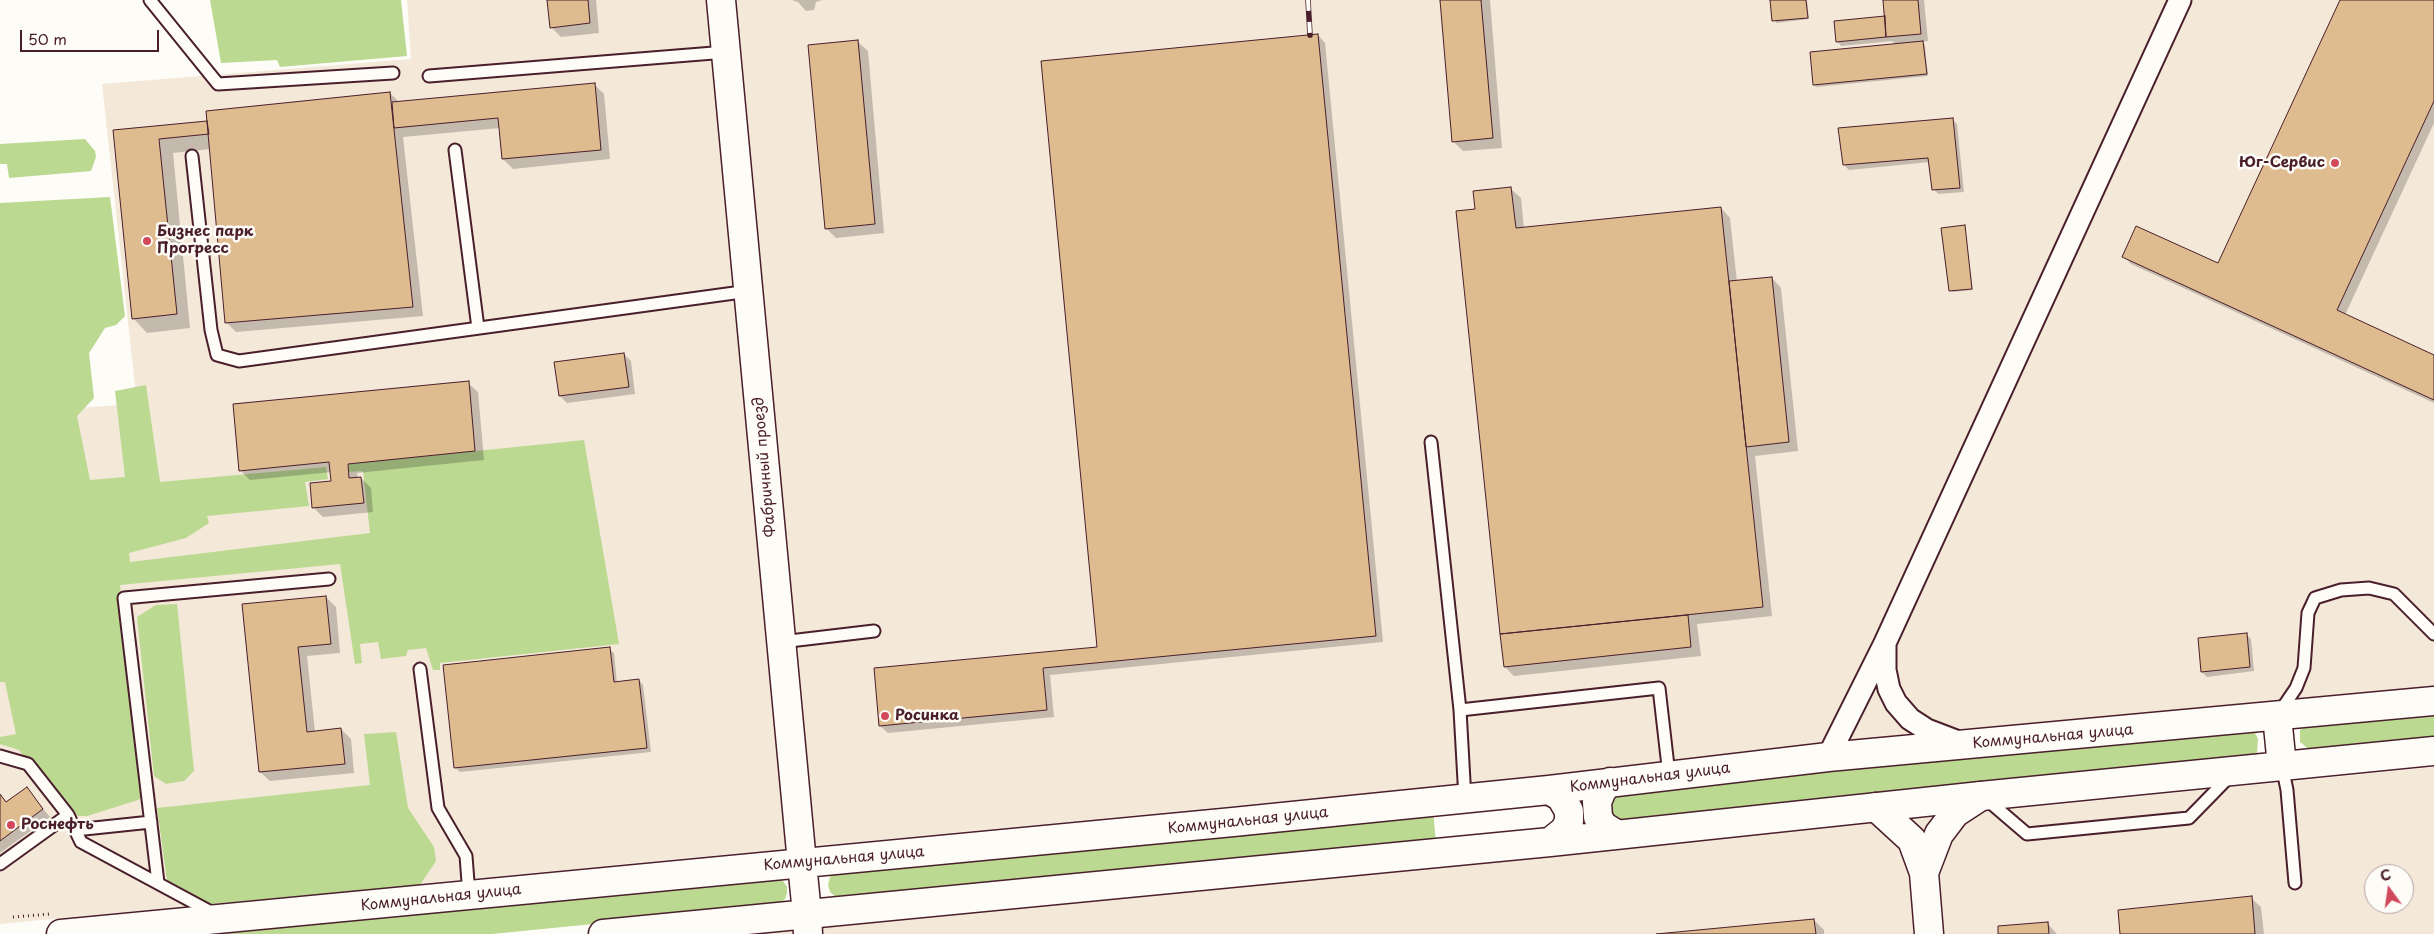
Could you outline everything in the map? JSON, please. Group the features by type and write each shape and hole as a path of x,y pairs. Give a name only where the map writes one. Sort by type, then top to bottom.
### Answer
{"main road":[{"name":"Фабричный проезд","path":"721,0 808,924"},
{"name":"Коммунальная улица","path":"60,934 1465,799 1828,757 2434,701"},
{"path":"2277,716 2282,766"},
{"path":"603,934 808,924 1616,834 2434,751"},
{"path":"1610,782 1602,790 1596,802 1601,822 1616,834"},
{"path":"1549,790 1561,797 1569,812 1569,821 1565,830 1550,842"},
{"path":"1924,873 1939,834 1955,813 1981,796"},
{"path":"1876,807 1912,840 1924,873 1930,934"}],"street":[{"path":"1828,757 1885,643 2180,0"},
{"path":"1885,643 1885,670 1889,689 1896,703 1910,719 1927,730 1966,745"}],"lane":[{"path":"150,0 218,84 392,72"},
{"path":"428,76 726,52"},
{"path":"455,150 478,328"},
{"path":"192,156 211,330 217,355 239,361 748,291"},
{"path":"1431,442 1460,710 1465,799"},
{"path":"158,883 124,598 330,579"},
{"path":"2277,716 2296,688 2304,668 2308,613 2315,598 2340,590 2369,588 2394,594 2434,634"},
{"path":"781,642 874,631"},
{"path":"420,669 438,808 466,856 469,895"},
{"path":"1460,710 1659,688 1670,775"},
{"path":"0,756 28,764 68,815 80,842 224,919"},
{"path":"2282,766 2287,790 2295,883"},
{"path":"1981,796 2028,834 2189,818 2234,772"},
{"path":"0,864 68,815"},
{"path":"75,830 151,822"}],"shaded area":[{"path":"407,0 2434,0 2434,691 0,924 0,413 137,404 102,84 411,59"},
{"path":"2434,767 2434,934 753,934"}],"green space":[{"path":"210,0 401,0 407,56 280,67 277,60 221,63"},
{"path":"85,139 95,151 96,157 91,171 9,178 7,164 0,164 0,144"},
{"path":"110,197 125,316 116,325 105,328 89,353 94,398 77,416 90,480 125,477 115,391 146,385 160,482 326,467 328,479 305,482 309,506 207,516 209,523 186,538 129,553 130,562 370,533 363,471 349,472 349,464 584,440 619,644 440,663 440,670 433,670 426,648 408,650 406,656 381,659 378,642 360,644 362,663 355,664 340,564 120,585 145,796 87,816 78,816 67,809 19,750 0,744 0,737 16,734 5,682 0,682 0,203"},
{"path":"177,604 194,771 184,781 166,784 154,776 137,617 156,605"},
{"path":"2434,709 2434,742 2311,751 2300,742 2300,730 2305,726"},
{"path":"2245,729 2254,731 2258,739 2257,753 2253,758 1622,825 1610,819 1609,799 1619,791"},
{"path":"396,732 408,808 434,847 436,861 420,885 211,904 167,880 157,808 370,785 364,734"},
{"path":"1433,811 1436,843 838,899 830,892 828,885 831,873"},
{"path":"781,878 787,887 787,893 785,899 776,906 492,934 165,934"}],"building":[{"path":"547,0 588,0 590,23 550,28"},
{"path":"1440,0 1481,0 1493,138 1452,142"},
{"path":"1770,0 1806,0 1808,18 1772,21"},
{"path":"1883,0 1918,0 1921,34 1886,37"},
{"name":"Юг-Сервис","path":"2340,0 2434,0 2434,101 2337,310 2434,355 2434,400 2122,257 2136,226 2218,263"},
{"path":"1885,16 1886,37 1836,42 1834,21"},
{"path":"1318,34 1376,636 1043,668 1047,710 879,726 874,668 1097,647 1041,61"},
{"path":"858,40 875,224 825,229 808,45"},
{"path":"1923,41 1927,74 1813,85 1810,52"},
{"path":"595,83 601,150 502,159 498,118 394,128 392,102"},
{"path":"390,92 413,307 225,323 206,111"},
{"path":"1953,118 1960,188 1932,190 1928,158 1843,165 1838,128"},
{"name":"Бизнес парк Прогресс","path":"207,121 209,134 159,139 177,314 132,319 113,130"},
{"path":"1511,187 1516,228 1721,207 1763,607 1500,634 1456,211 1475,209 1473,191"},
{"path":"1965,225 1972,289 1949,291 1941,228"},
{"path":"1772,277 1789,442 1746,447 1729,281"},
{"path":"624,353 629,387 559,396 554,362"},
{"path":"469,381 475,451 348,464 349,478 361,477 364,503 312,508 310,483 331,481 329,462 239,471 233,404"},
{"path":"326,596 331,644 298,647 307,732 341,728 345,764 259,772 242,604"},
{"path":"1688,615 1691,647 1504,667 1500,634"},
{"path":"2247,633 2250,667 2201,672 2198,638"},
{"path":"610,647 614,682 639,679 647,748 454,768 443,665"},
{"name":"Роснефть","path":"27,787 43,809 0,841 0,794 6,802"},
{"path":"2252,896 2255,934 2120,934 2118,910"},
{"path":"1814,919 1816,934 1656,934"},
{"path":"2048,922 2049,934 1998,934 1998,926"}],"railway":[{"path":"1308,0 1310,35"}],"place":[{"name":"Юг-Сервис","path":"2335,163"},
{"name":"Бизнес парк Прогресс","path":"147,241"},
{"name":"Росинка","path":"885,716"},
{"name":"Роснефть","path":"11,825"}]}
